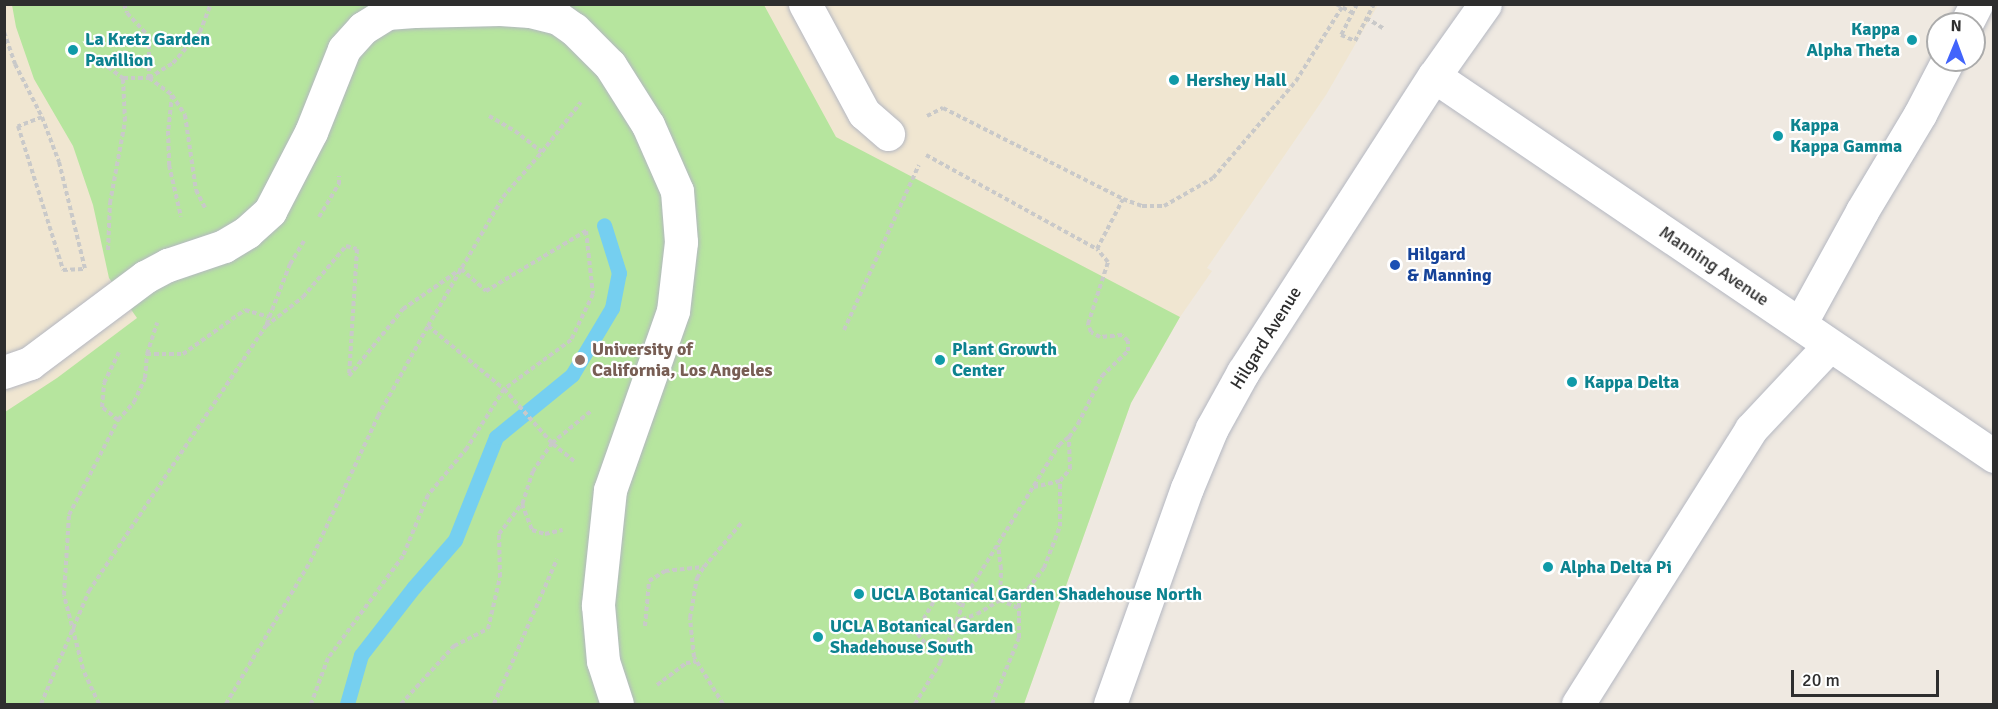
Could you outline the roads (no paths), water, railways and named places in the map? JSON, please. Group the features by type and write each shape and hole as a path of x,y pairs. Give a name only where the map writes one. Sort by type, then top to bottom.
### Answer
{"street":[{"path":"805,4 864,113 888,134"},
{"name":"Hilgard Avenue","path":"1110,705 1187,488 1212,428 1243,372 1434,76 1485,4"},
{"path":"4,372 30,363 145,277 248,232 270,211 311,132 344,49 363,28 387,13 500,9 530,11 558,18 574,29 610,65 648,125 677,191 681,242 673,310 610,490 598,605 603,661 617,705"},
{"path":"1800,324 1942,72"},
{"name":"Manning Avenue","path":"1434,76 1994,456"},
{"path":"1578,705 1751,429 1829,345"}],"waterway":[{"path":"347,704 361,655 414,587 455,540 496,437 572,375 612,308 619,273 604,225"}],"place":[{"name":"Kappa Alpha Theta","path":"1912,40"},
{"name":"La Kretz Garden Pavillion","path":"73,50"},
{"name":"Hershey Hall","path":"1174,80"},
{"name":"Kappa Kappa Gamma","path":"1778,136"},
{"name":"Hilgard & Manning","path":"1395,265"},
{"name":"University of California, Los Angeles","path":"580,360"},
{"name":"Plant Growth Center","path":"940,360"},
{"name":"Kappa Delta","path":"1572,382"},
{"name":"Alpha Delta Pi","path":"1548,567"},
{"name":"UCLA Botanical Garden Shadehouse North","path":"859,594"},
{"name":"UCLA Botanical Garden Shadehouse South","path":"818,637"}]}
